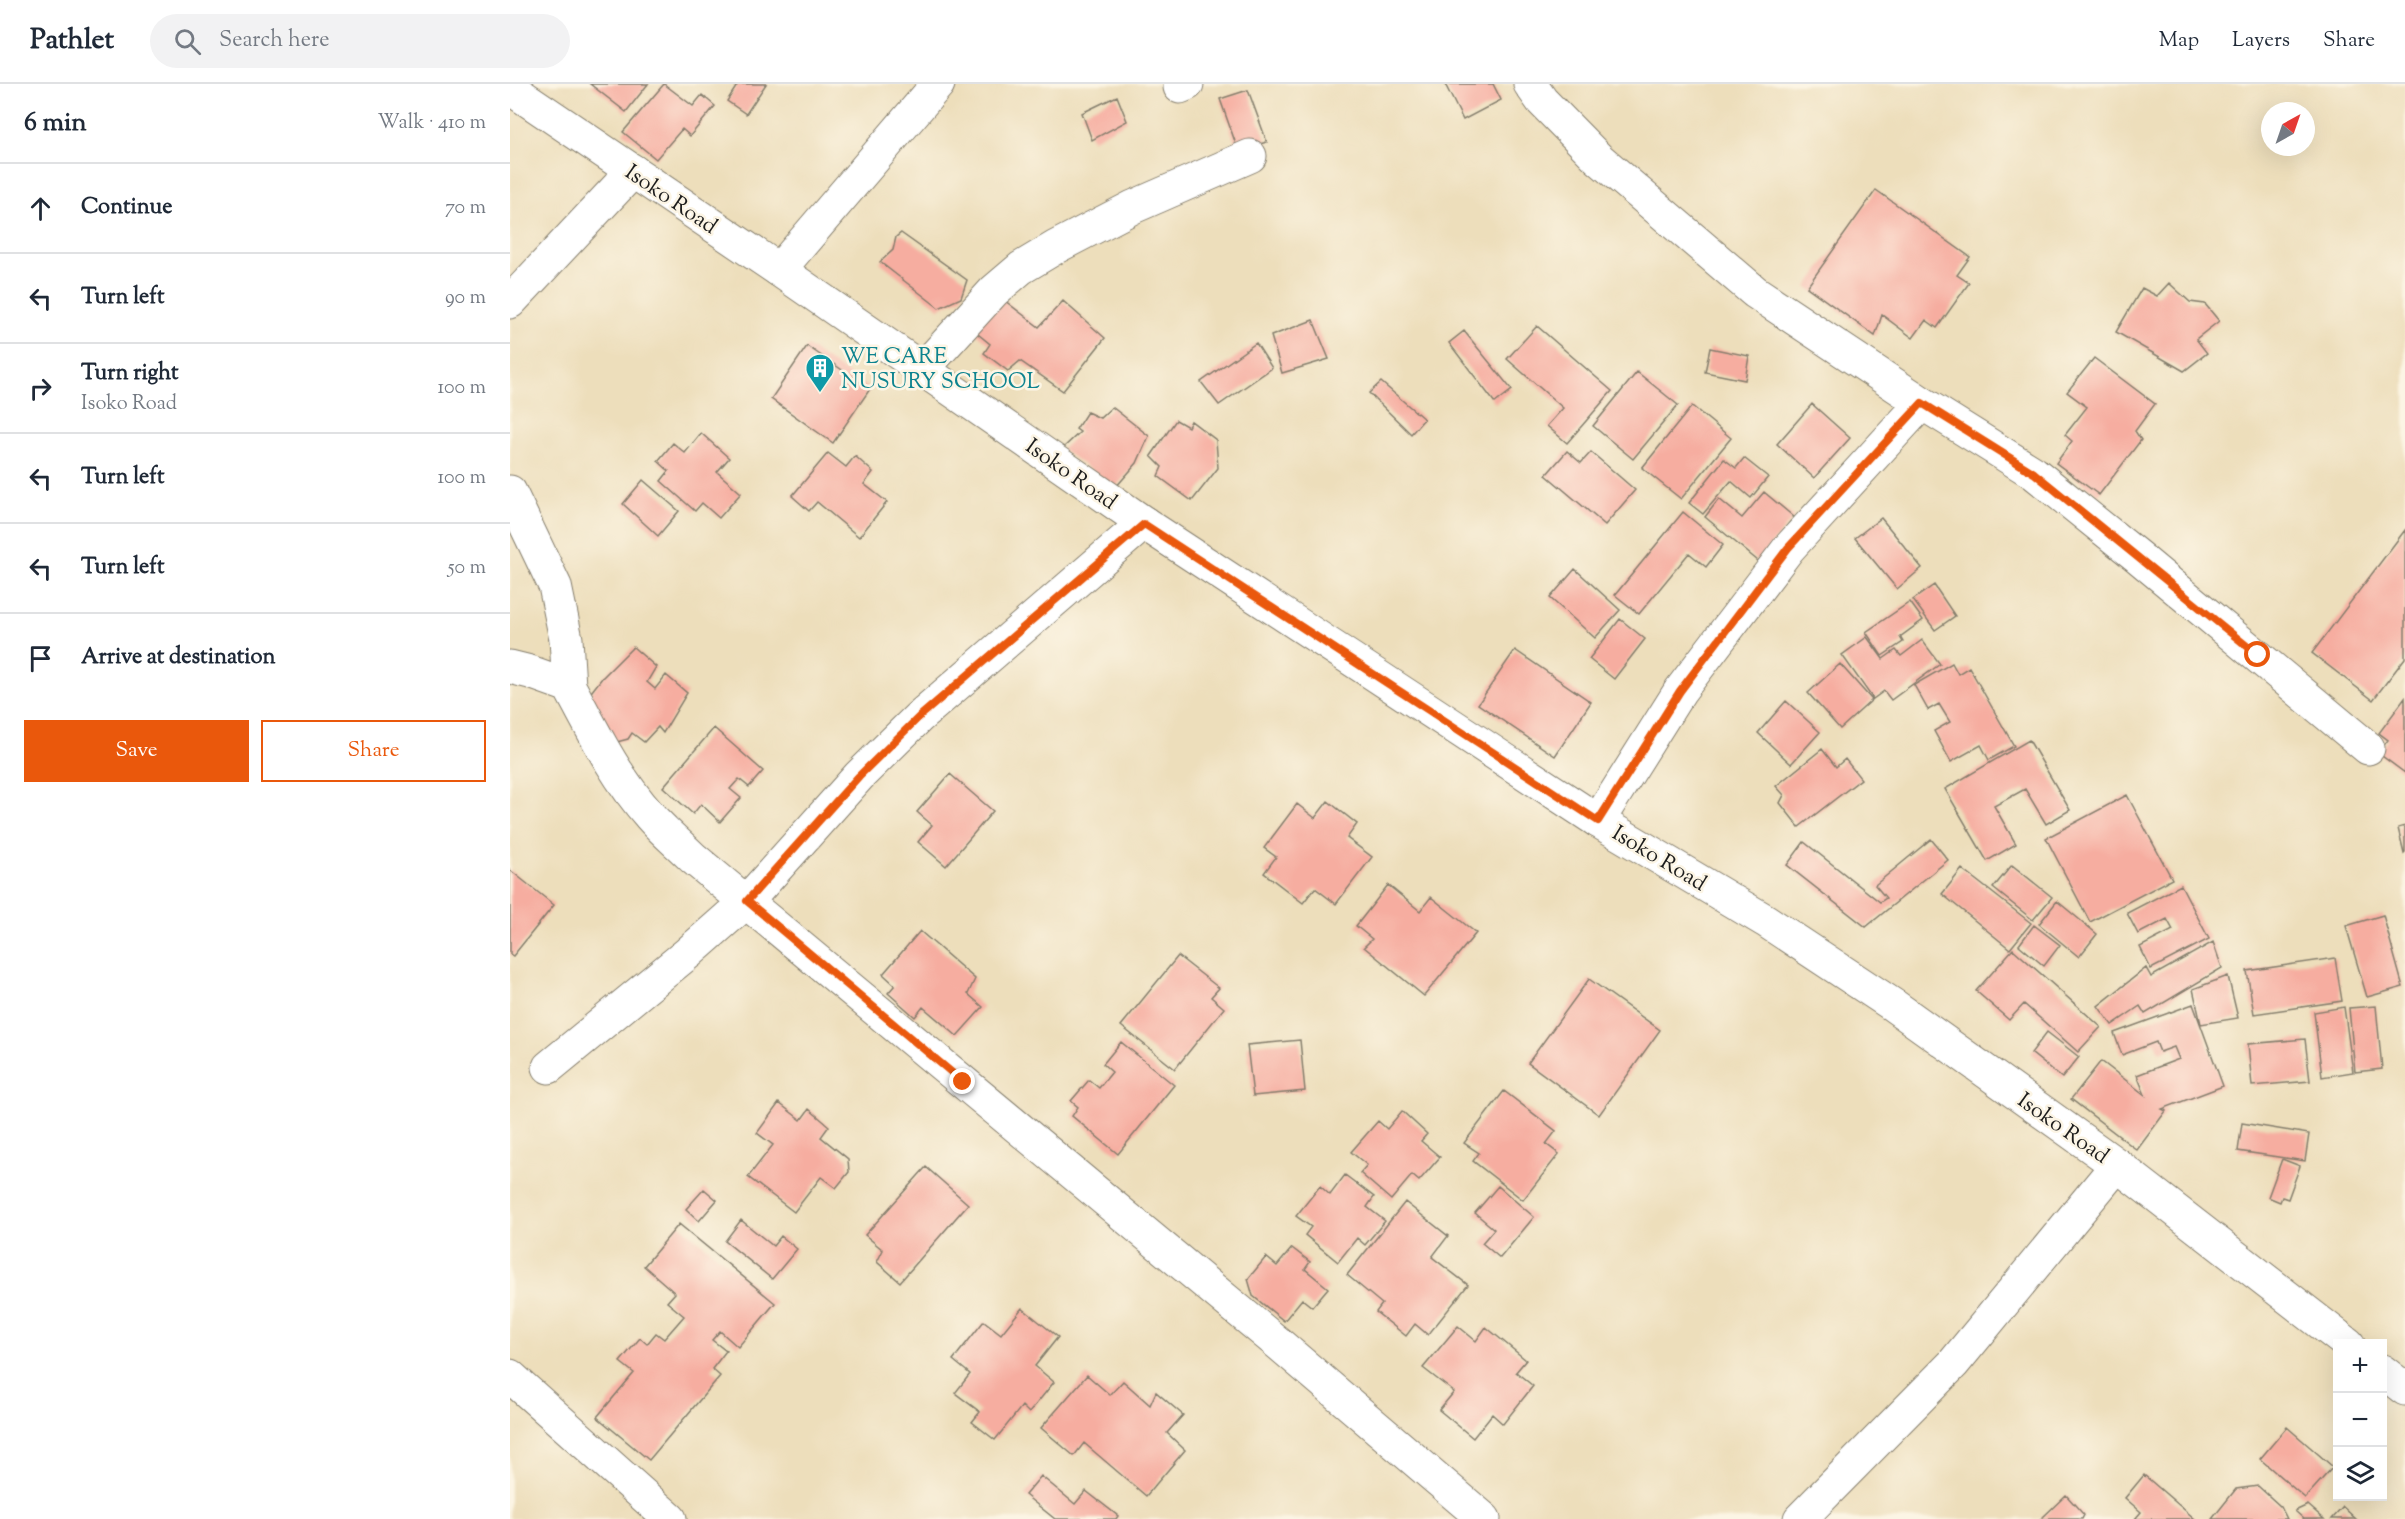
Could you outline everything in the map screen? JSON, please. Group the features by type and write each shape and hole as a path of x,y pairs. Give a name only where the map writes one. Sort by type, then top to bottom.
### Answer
{"street":[{"path":"779,270 938,84"},
{"path":"1530,84 1542,101 1598,158 1755,292 1922,403 2034,473 2368,748"},
{"name":"Isoko Road","path":"518,88 633,171 923,369 1144,524 1598,821 1766,921 1884,999 2117,1165 2342,1339"},
{"path":"923,369 994,291 1021,268 1133,207 1250,156"},
{"path":"510,302 633,171"},
{"path":"1598,821 1680,691 1788,548 1922,403"},
{"path":"510,492 555,586 566,639 569,686 598,741 650,816 693,858 1270,1337 1484,1519"},
{"path":"549,1067 688,953 747,901 859,776 919,717 1144,524"},
{"path":"510,667 569,686"},
{"path":"1800,1519 1953,1365 2117,1165"},
{"path":"2387,1375 2405,1389"},
{"path":"510,1376 670,1519"}],"building":[{"path":"590,84 648,84 626,112"},
{"path":"664,84 693,106 702,95 715,106 690,136 682,129 656,159 623,132"},
{"path":"738,84 766,84 746,114 727,101"},
{"path":"1445,84 1493,84 1501,100 1463,120"},
{"path":"1248,90 1267,142 1238,150 1220,99"},
{"path":"1117,96 1127,121 1092,140 1082,113"},
{"path":"1876,190 1970,257 1957,275 1969,283 1937,328 1926,320 1913,338 1882,315 1875,336 1807,287"},
{"path":"901,233 967,280 961,298 939,308 880,262 893,250 896,237"},
{"path":"2169,283 2190,302 2205,304 2219,321 2196,339 2207,353 2184,371 2116,332 2142,288 2157,296"},
{"path":"1000,297 1039,327 1063,301 1105,338 1063,391 1020,361 1008,371 984,353 990,344 973,330"},
{"path":"1313,320 1329,359 1282,373 1271,336"},
{"path":"1537,326 1612,391 1567,443 1547,426 1563,408 1507,359"},
{"path":"1464,331 1512,390 1495,403 1449,343"},
{"path":"1256,343 1272,368 1219,405 1201,382"},
{"name":"WE CARE NUSURY SCHOOL","path":"807,346 870,389 833,443 771,399"},
{"path":"1710,348 1749,356 1745,380 1705,372"},
{"path":"2094,358 2155,404 2135,431 2141,440 2099,495 2056,463 2072,441 2065,435 2087,407 2067,392"},
{"path":"1637,372 1678,405 1633,459 1593,426"},
{"path":"1381,382 1424,419 1411,434 1369,393"},
{"path":"1812,404 1850,438 1814,478 1777,444"},
{"path":"1692,406 1731,438 1681,499 1642,468"},
{"path":"1112,407 1149,436 1137,463 1115,488 1062,449 1080,432 1076,429 1087,412 1100,418"},
{"path":"1176,420 1188,427 1191,421 1216,440 1218,468 1192,501 1158,476 1162,467 1151,456"},
{"path":"701,433 729,458 717,472 741,493 719,518 702,503 695,511 661,481 669,471 658,461 673,443 685,453"},
{"path":"1567,451 1581,463 1591,452 1635,490 1605,525 1546,475"},
{"path":"828,453 846,467 855,456 873,472 864,484 887,502 859,537 817,502 809,511 792,496"},
{"path":"1744,458 1768,477 1751,498 1731,481 1703,514 1689,503 1724,459 1736,468"},
{"path":"643,480 679,511 658,536 623,504"},
{"path":"1764,492 1794,517 1758,561 1705,517 1719,499 1742,518"},
{"path":"1683,512 1723,545 1706,567 1689,553 1639,614 1615,595"},
{"path":"1881,518 1922,568 1897,589 1855,538"},
{"path":"2405,530 2405,658 2373,700 2312,653"},
{"path":"1575,569 1620,610 1595,638 1550,598"},
{"path":"1934,585 1955,616 1935,630 1913,600"},
{"path":"1910,602 1923,620 1900,637 1903,642 1882,656 1866,632"},
{"path":"1620,619 1645,639 1614,679 1589,659"},
{"path":"1867,637 1883,659 1896,650 1901,656 1922,640 1940,664 1891,700 1884,691 1873,699 1842,655"},
{"path":"633,647 656,667 647,682 655,689 666,675 687,693 663,733 658,727 644,742 632,733 628,739 617,742 585,700 602,678"},
{"path":"1515,650 1591,702 1555,756 1478,704"},
{"path":"1952,663 1958,674 1969,667 2014,746 1989,760 1981,745 1951,762 1934,731 1950,722 1939,704 1928,710 1914,685"},
{"path":"1840,664 1872,700 1840,729 1808,693"},
{"path":"2405,698 2405,773 2378,753 2388,740 2379,733"},
{"path":"1786,701 1820,732 1791,764 1758,733"},
{"path":"714,728 763,771 749,787 739,779 730,789 741,798 720,822 701,804 693,814 663,787"},
{"path":"2029,740 2070,810 2046,824 2025,789 1994,806 2016,844 1987,861 1945,789"},
{"path":"1822,749 1836,767 1845,759 1861,779 1799,827 1780,803 1784,795 1776,786"},
{"path":"950,774 993,811 946,866 918,842 932,825 917,812"},
{"path":"2127,795 2172,879 2090,922 2046,838"},
{"path":"1328,801 1357,824 1347,838 1372,857 1336,904 1315,888 1303,903 1264,873 1276,857 1264,848 1297,804 1315,818"},
{"path":"2405,826 2405,852 2404,853 2398,828"},
{"path":"1931,839 1948,860 1866,927 1787,865 1804,842 1880,902 1886,898 1875,885"},
{"path":"2012,865 2052,897 2033,920 1993,888"},
{"path":"1962,869 2031,923 2010,949 1942,894"},
{"path":"510,870 554,905 513,956 510,954"},
{"path":"1388,885 1420,911 1431,897 1476,933 1424,996 1364,947 1372,939 1356,926"},
{"path":"2181,885 2209,939 2151,969 2140,947 2173,930 2167,919 2138,934 2127,913"},
{"path":"2057,901 2097,934 2079,957 2039,924"},
{"path":"2383,915 2403,987 2367,997 2346,926"},
{"path":"2034,925 2060,945 2044,966 2019,945"},
{"path":"920,931 975,979 968,994 983,1007 957,1036 923,1007 915,1017 888,993 895,985 883,974"},
{"path":"2213,942 2222,968 2145,1014 2140,1006 2112,1025 2098,1006 2146,968 2151,977"},
{"path":"2013,949 2101,1027 2078,1052 2024,1004 2009,1020 1976,991"},
{"path":"1178,956 1219,988 1211,997 1224,1008 1175,1069 1121,1026"},
{"path":"2335,958 2342,1001 2254,1014 2247,971"},
{"path":"2228,976 2238,1018 2201,1024 2193,989"},
{"path":"1589,979 1660,1030 1599,1115 1528,1063"},
{"path":"2193,1004 2223,1086 2162,1109 2166,1111 2137,1150 2071,1099 2101,1061 2145,1095 2137,1075 2179,1059 2174,1047 2160,1052 2156,1042 2122,1055 2114,1033"},
{"path":"2376,1006 2382,1069 2355,1072 2349,1008"},
{"path":"2344,1007 2353,1072 2322,1077 2314,1012"},
{"path":"2047,1032 2079,1057 2062,1078 2031,1053"},
{"path":"2305,1039 2310,1081 2252,1086 2248,1044"},
{"path":"1300,1040 1305,1091 1253,1096 1247,1045"},
{"path":"1121,1042 1174,1085 1118,1154 1072,1116 1078,1107 1071,1101 1089,1080 1099,1088 1112,1072 1103,1064"},
{"path":"1504,1091 1556,1131 1546,1144 1559,1154 1523,1200 1473,1161 1479,1153 1464,1143"},
{"path":"779,1103 801,1120 809,1109 829,1126 821,1137 848,1159 849,1172 836,1188 821,1177 794,1212 748,1177 773,1145 757,1133"},
{"path":"1402,1111 1427,1134 1421,1141 1440,1157 1419,1181 1412,1175 1391,1200 1360,1173 1367,1165 1351,1152 1378,1121 1387,1129"},
{"path":"2242,1123 2309,1134 2305,1161 2238,1151"},
{"path":"2282,1159 2300,1166 2288,1199 2282,1197 2280,1202 2268,1197"},
{"path":"926,1167 968,1204 900,1282 877,1262 883,1250 865,1235"},
{"path":"1345,1175 1374,1197 1367,1207 1385,1221 1365,1245 1357,1238 1338,1262 1305,1235 1311,1227 1296,1216 1320,1186 1330,1195"},
{"path":"1498,1186 1534,1217 1500,1258 1482,1243 1494,1229 1475,1213"},
{"path":"704,1189 717,1200 699,1221 686,1209"},
{"path":"1405,1202 1448,1236 1432,1257 1468,1285 1428,1335 1415,1324 1406,1336 1376,1312 1382,1304 1347,1275"},
{"path":"741,1220 773,1246 781,1236 797,1249 772,1279 725,1241"},
{"path":"679,1224 775,1303 738,1347 720,1331 712,1340 726,1351 712,1369 720,1376 649,1460 597,1417 634,1373 620,1362 640,1338 647,1344 656,1333 664,1339 684,1316 667,1302 675,1293 644,1266"},
{"path":"1292,1248 1310,1262 1305,1269 1328,1288 1312,1307 1302,1299 1284,1321 1253,1296 1248,1279 1266,1257 1277,1266"},
{"path":"1022,1308 1058,1337 1035,1366 1054,1382 1029,1413 1022,1406 995,1440 972,1422 980,1412 955,1393 970,1374 953,1360 984,1321 1001,1334"},
{"path":"1458,1326 1476,1341 1486,1327 1526,1360 1516,1372 1533,1386 1503,1424 1492,1414 1473,1438 1439,1410 1454,1392 1423,1368"},
{"path":"1087,1375 1110,1395 1123,1381 1150,1405 1156,1392 1183,1415 1167,1433 1185,1450 1146,1496 1084,1443 1074,1456 1041,1428"},
{"path":"2287,1427 2333,1467 2305,1498 2260,1459"},
{"path":"2144,1475 2195,1519 2135,1519 2141,1512 2125,1498"},
{"path":"1041,1476 1075,1504 1086,1491 1118,1516 1116,1519 1055,1519 1025,1495"},
{"path":"2258,1486 2281,1507 2287,1519 2212,1519 2236,1489"},
{"path":"2066,1495 2084,1515 2082,1519 2041,1519"},
{"path":"2308,1505 2324,1519 2304,1519 2295,1511"},
{"path":"2343,1507 2356,1519 2332,1519"}],"place":[{"name":"WE CARE NUSURY SCHOOL","path":"820,394"}],"route":[{"path":"963,1082 747,901 859,776 919,717 1144,524 1598,821 1680,691 1788,548 1922,403 2034,473 2258,655"}]}
